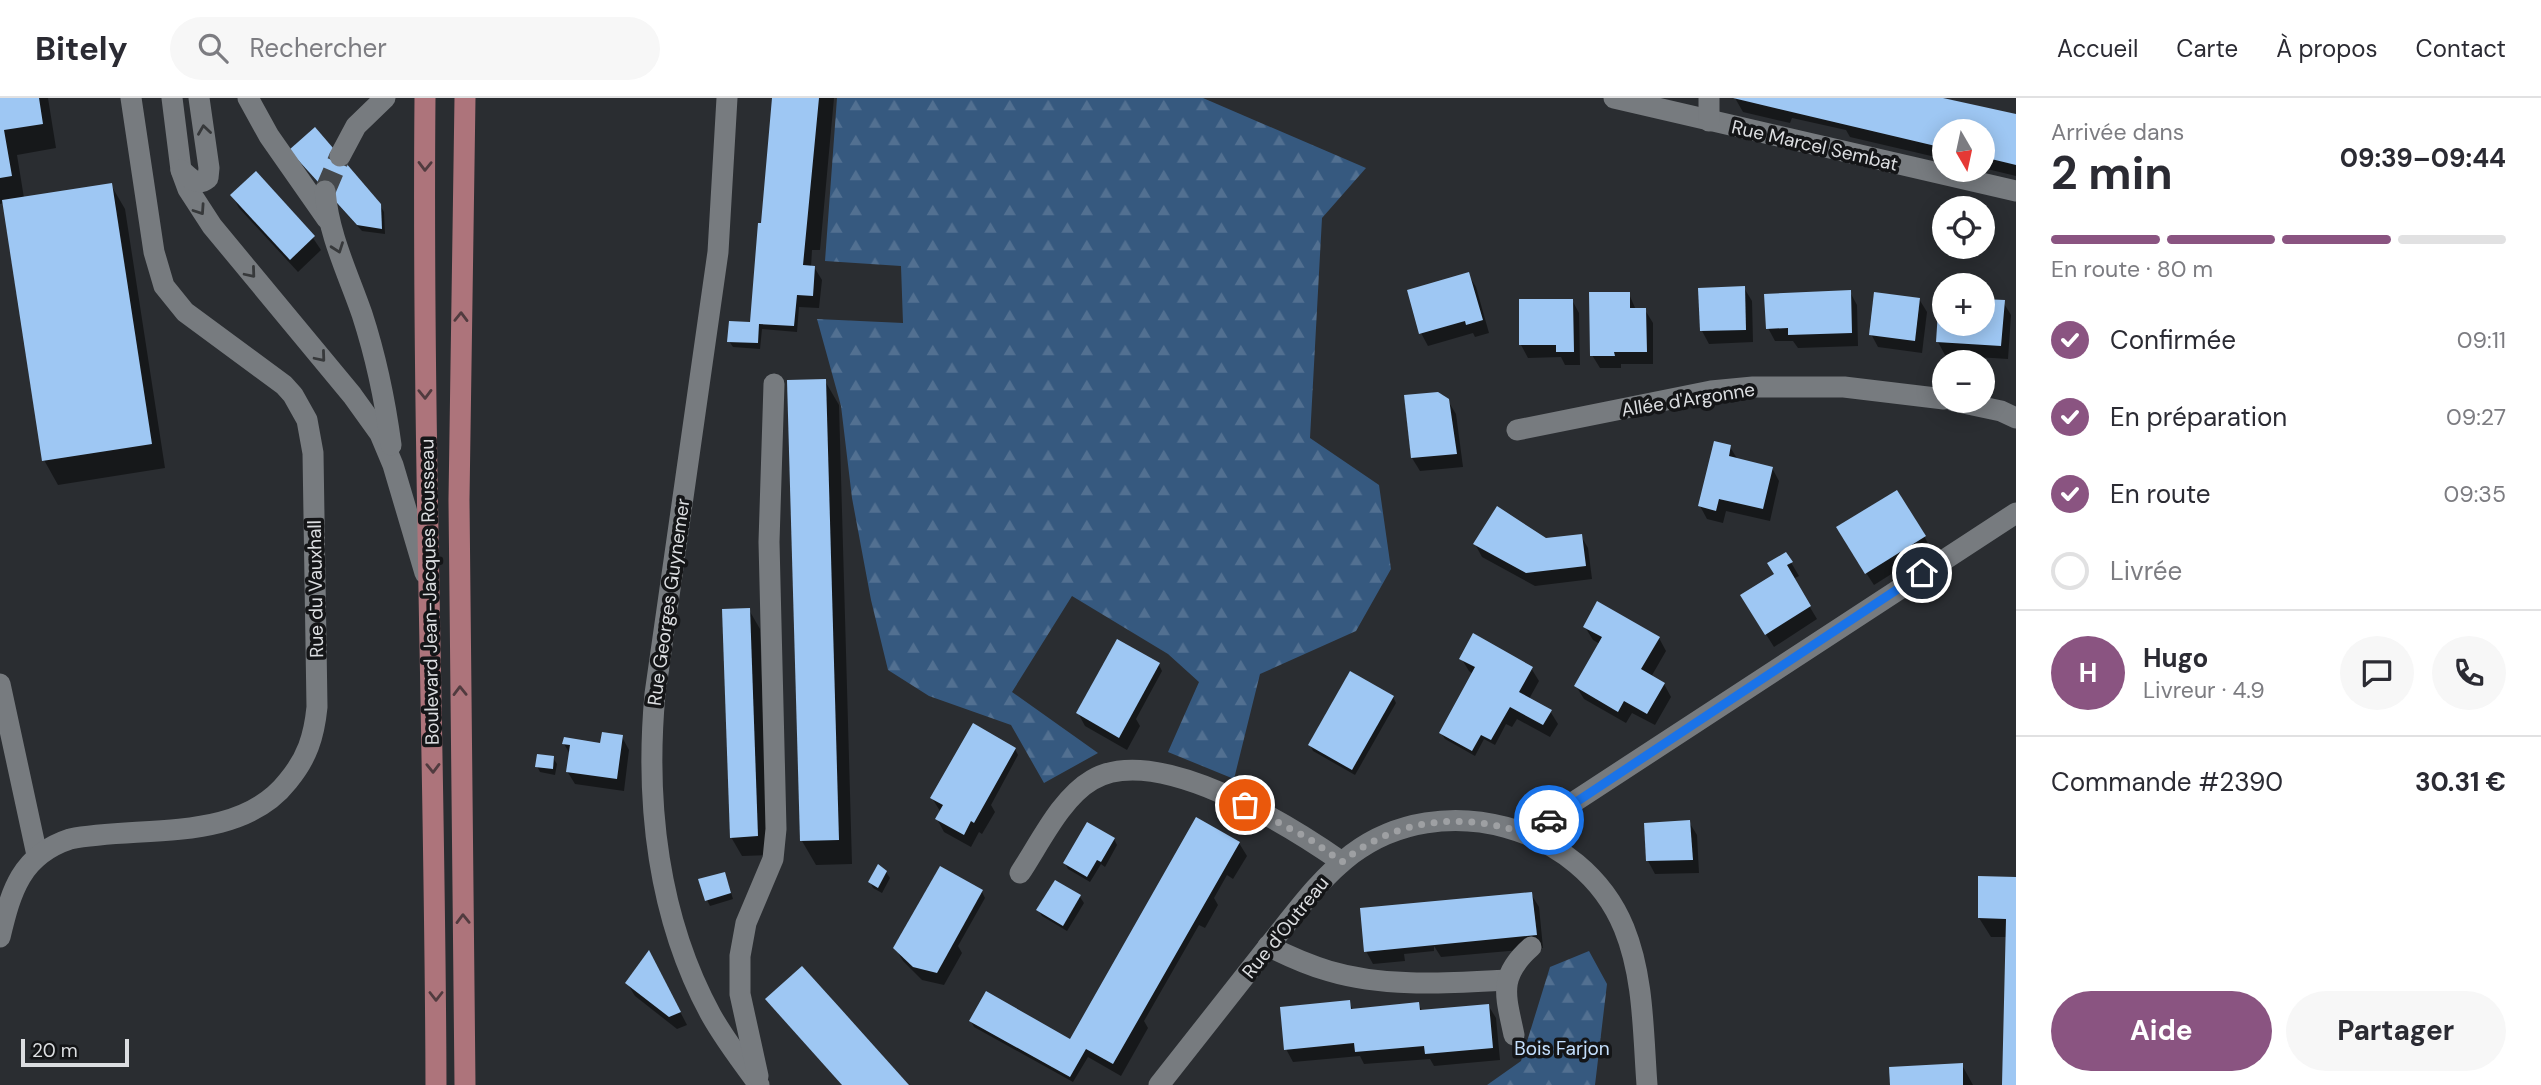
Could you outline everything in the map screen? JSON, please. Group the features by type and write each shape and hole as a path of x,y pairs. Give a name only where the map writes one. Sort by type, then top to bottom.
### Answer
{"main road":[{"name":"Boulevard Jean-Jacques Rousseau","path":"425,98 424,345 435,841 436,1085"},
{"name":"Boulevard Jean-Jacques Rousseau","path":"465,98 459,566 465,1085"}],"street":[{"name":"Rue du Vauxhall","path":"0,937 16,884 37,855 70,839 202,826 238,818 254,811 282,790 300,768 312,741 315,725 317,707 313,453 307,420 301,406 284,384 185,312 164,286 154,252 131,98"},
{"path":"172,98 181,170 192,198 380,433 393,465 429,584"},
{"path":"181,170 195,182 203,182 208,178 209,168 199,98"},
{"path":"248,98 269,136 328,220"},
{"path":"340,156 356,126 385,98"},
{"name":"Rue Georges Guynemer","path":"727,98 718,251 654,694 652,805 663,879 690,966 722,1033 760,1085"},
{"name":"Rue Marcel Sembat","path":"1614,98 2016,191"},
{"path":"1709,98 1709,121"},
{"path":"325,191 328,220 373,348 388,418 393,465"},
{"name":"Rue Georges Guynemer","path":"760,1085 744,1016 739,974 746,923 773,859 776,829 769,542 775,384"},
{"name":"Allée d'Argonne","path":"1517,430 1711,391 1742,388 1844,387 1932,398"},
{"path":"1995,410 2016,418"},
{"path":"1529,835 1560,811 2016,513"},
{"path":"0,684 37,855"},
{"path":"1020,873 1068,801 1091,780 1118,770 1151,771 1198,784 1269,816 1308,838 1342,862"},
{"name":"Rue d'Outreau","path":"1159,1085 1321,880 1377,838 1430,821 1457,820 1493,824 1529,835 1567,856 1594,880 1623,925 1638,978 1647,1085"},
{"path":"1268,946 1330,972 1376,981 1507,980"},
{"path":"1514,1035 1508,1006 1507,980 1521,956 1531,947"}],"green space":[{"path":"837,98 1203,98 1366,168 1322,218 1310,438 1379,485 1391,569 1356,631 1260,674 1234,779 1168,752 1199,682 1168,654 1072,596 1012,692 1098,753 1044,783 1011,725 929,696 888,670 871,600 852,498 841,406 817,319 903,323 901,266 825,261"},
{"name":"Bois Farjon","path":"1589,951 1607,984 1595,1085 1487,1085 1521,1061 1550,967"}],"building":[{"path":"0,98 39,98 43,124 4,130 12,176 0,178"},
{"path":"772,98 819,98 803,265 815,266 813,296 797,295 794,326 759,324 758,343 727,342 729,321 750,322"},
{"path":"1733,98 1943,98 2016,114 2016,165 1995,160 1995,119 1932,119 1932,145"},
{"path":"315,127 381,204 382,229 357,225 289,150"},
{"path":"256,171 315,236 290,260 230,195"},
{"path":"112,183 152,444 42,461 2,200"},
{"path":"1469,272 1483,320 1466,325 1465,321 1419,334 1407,290"},
{"path":"1745,286 1746,330 1700,331 1698,288"},
{"path":"1851,290 1852,333 1788,335 1788,328 1766,329 1764,294"},
{"path":"1589,292 1630,292 1630,308 1646,308 1647,352 1614,352 1615,356 1590,356"},
{"path":"1874,292 1920,298 1915,341 1869,335"},
{"path":"1519,299 1573,299 1574,352 1556,352 1556,345 1519,345"},
{"path":"1995,300 2005,300 2001,346 1936,342 1936,336 1995,336"},
{"path":"826,379 839,840 800,841 787,380"},
{"path":"1438,392 1449,399 1457,454 1411,458 1404,395"},
{"path":"1714,441 1731,445 1729,456 1773,467 1763,509 1719,499 1716,511 1698,506"},
{"path":"1897,490 1926,536 1865,574 1836,527"},
{"path":"1497,506 1546,538 1582,534 1586,566 1526,573 1473,544"},
{"path":"1786,552 1793,562 1787,565 1811,606 1765,635 1740,595 1774,574 1767,563"},
{"path":"1597,601 1660,637 1641,669 1665,683 1647,714 1624,701 1618,712 1574,686 1602,637 1583,627"},
{"path":"750,608 758,836 730,838 722,609"},
{"path":"1473,633 1533,667 1519,692 1552,710 1543,725 1510,707 1491,740 1481,735 1472,751 1439,733 1475,667 1459,659"},
{"path":"1117,639 1160,663 1119,738 1076,713"},
{"path":"1350,671 1394,696 1352,770 1308,745"},
{"path":"973,723 1016,748 974,823 971,821 964,835 935,819 943,805 930,798"},
{"path":"602,732 623,735 617,779 566,772 570,745 562,744 564,737 600,743"},
{"path":"537,754 554,756 553,769 535,767"},
{"path":"1196,817 1240,842 1113,1064 1086,1049 1070,1077 969,1021 986,991 1070,1039"},
{"path":"1690,820 1693,860 1646,861 1644,823"},
{"path":"1087,822 1115,838 1101,862 1097,860 1087,877 1063,863"},
{"path":"878,864 887,871 878,888 868,882"},
{"path":"940,866 983,890 937,973 913,967 893,948"},
{"path":"725,872 731,893 705,901 698,879"},
{"path":"1978,876 2016,877 2016,1085 2002,1085 2006,919 1978,918"},
{"path":"1055,880 1081,895 1063,926 1036,910"},
{"path":"1532,892 1537,935 1364,952 1360,908"},
{"path":"649,950 681,1012 669,1017 625,983"},
{"path":"802,966 909,1085 842,1085 765,999"},
{"path":"1350,1000 1351,1009 1419,1002 1420,1010 1489,1004 1493,1048 1425,1054 1424,1046 1355,1052 1354,1043 1284,1050 1280,1007"},
{"path":"1963,1063 1963,1085 1890,1085 1889,1067"}],"tunnel":[{"path":"325,191 340,156"}],"way so far":[{"path":"1245,805 1308,838 1342,862 1377,838 1430,821 1457,820 1493,824 1529,835 1549,820"}],"route":[{"path":"1549,820 1922,573"}]}
